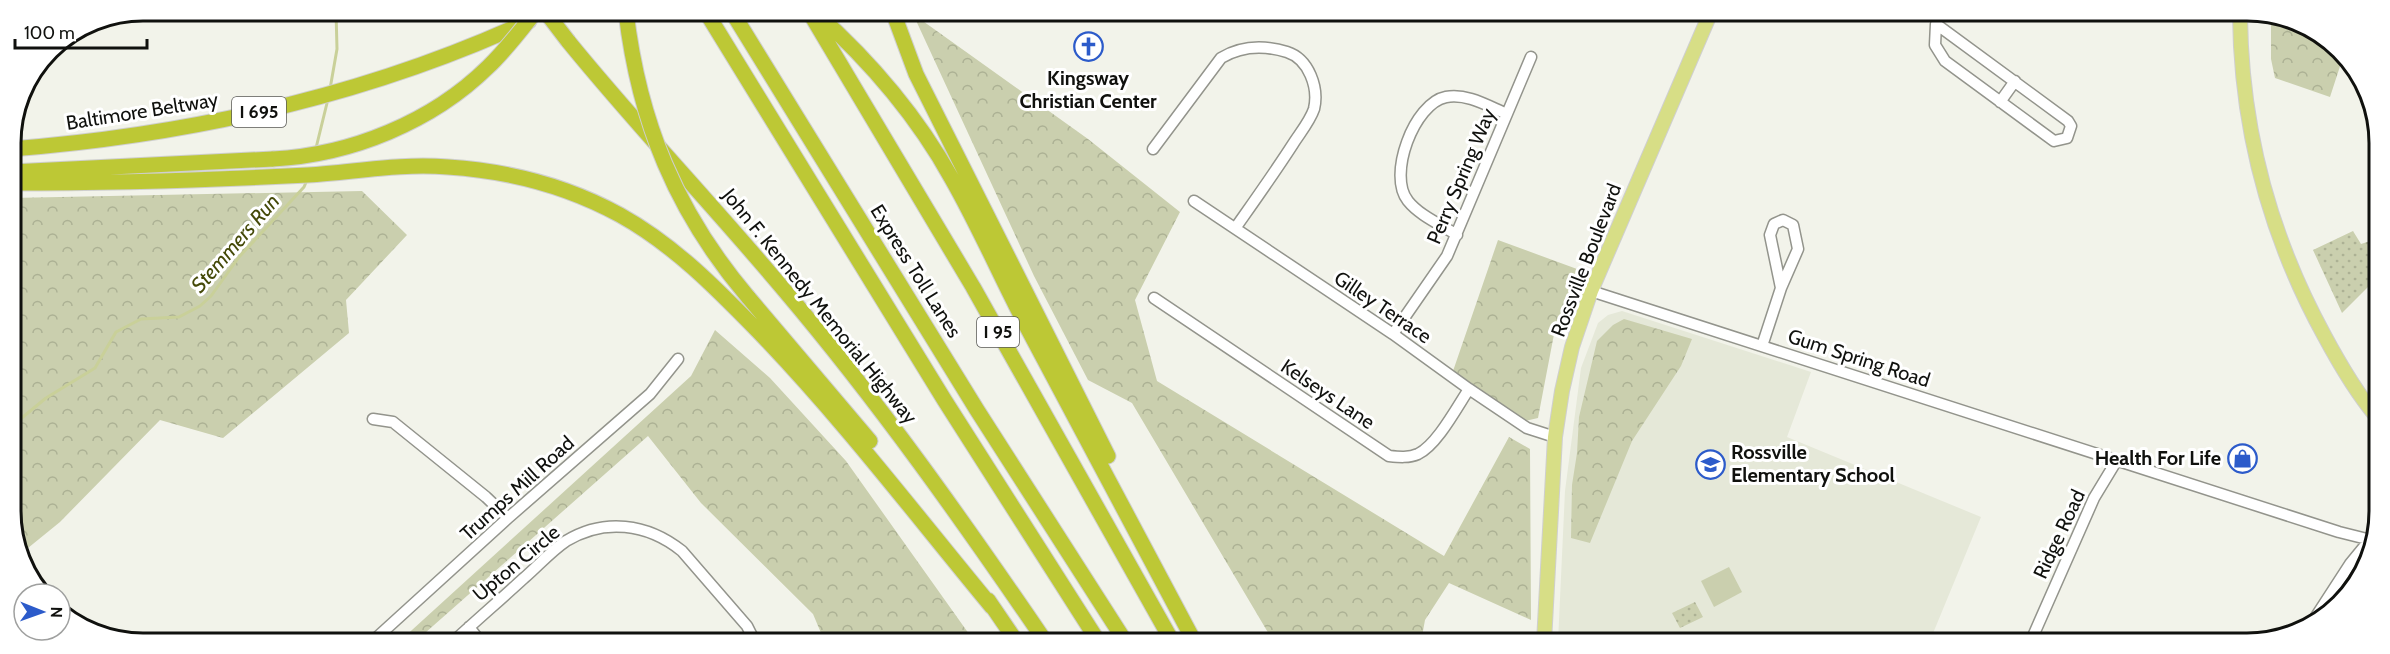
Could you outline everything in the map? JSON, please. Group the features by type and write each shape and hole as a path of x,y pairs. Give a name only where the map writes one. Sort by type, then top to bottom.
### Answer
{"highway":[{"name":"Baltimore Beltway","path":"21,148 149,133 244,115 307,100 384,78 445,57 525,21"},
{"path":"21,172 273,159 314,155 348,147 423,115 460,91 488,68 528,21"},
{"name":"John F. Kennedy Memorial Highway","path":"554,21 668,157 785,290 866,392 924,469 1039,633"},
{"path":"628,21 640,94 658,151 698,230 730,275 832,394 898,476 953,549 1010,633"},
{"path":"712,21 945,401 1093,633"},
{"name":"Express Toll Lanes","path":"738,21 977,410 1120,633"},
{"name":"I 95","path":"814,21 968,278 1168,633"},
{"path":"825,21 852,46 887,85 931,144 958,190 1028,329 1190,633"},
{"path":"895,21 916,74 1198,633"},
{"path":"21,183 152,182 431,166 507,174 540,182 588,200 621,216 658,239 701,274 789,364 874,460 992,607"}],"main road":[{"name":"Rossville Boulevard","path":"1544,633 1555,437 1567,368 1591,291 1707,21"},
{"path":"2241,21 2243,69 2249,120 2266,196 2279,238 2296,281 2322,333 2353,386 2369,407"}],"street":[{"path":"1937,21 1935,45 1941,56 2054,141 2067,138 2071,126 2068,121 1940,21"},
{"path":"1154,149 1221,58 1226,55 1244,48 1276,50 1289,53 1302,62 1314,85 1316,97 1313,111 1288,152 1236,227"},
{"name":"Perry Spring Way","path":"1393,334 1447,256 1531,57"},
{"path":"2000,102 2015,81"},
{"path":"1457,235 1408,202 1402,192 1399,169 1407,145 1427,106 1443,97 1465,97 1507,114"},
{"name":"Gilley Terrace","path":"1194,201 1393,334 1468,389 1527,428 1555,437"},
{"path":"1762,346 1781,288 1798,249 1793,225 1783,220 1774,224 1770,235 1781,288"},
{"name":"Gum Spring Road","path":"1591,291 2116,460"},
{"name":"Kelseys Lane","path":"1154,298 1389,456 1404,457 1418,454 1429,446 1468,389"},
{"name":"Trumps Mill Road","path":"382,633 507,518 650,394 678,359"},
{"path":"374,419 393,422 486,496 507,518"},
{"path":"2116,460 2339,532 2366,537"},
{"name":"Ridge Road","path":"2034,633 2094,498 2116,460"},
{"name":"Upton Circle","path":"463,633 564,543 599,527 628,526 657,534 681,551 750,633"},
{"path":"2321,608 2362,552"},
{"name":"Upton Circle","path":"469,627 474,633"}],"shaded area":[{"name":"Rossville Elementary School","path":"1622,311 1811,372 1787,437 1981,517 1933,633 1558,633 1565,491 1581,368 1598,323 1608,315"}],"green space":[{"path":"916,21 923,21 1088,139 1180,212 1135,300 1157,381 1444,556 1509,437 1530,449 1531,620 1449,583 1425,620 1423,633 1268,633 1132,403 1088,380 1034,276"},
{"path":"2271,23 2286,27 2315,42 2340,65 2330,97 2275,78 2271,59"},
{"path":"362,191 407,235 346,300 349,333 223,438 160,420 60,522 28,548 23,534 21,511 21,198"},
{"path":"2353,231 2361,244 2369,241 2369,286 2342,313 2313,250"},
{"path":"1498,240 1577,269 1555,329 1538,418 1517,423 1452,374"},
{"path":"1624,319 1692,339 1681,366 1632,441 1590,543 1571,538 1572,485 1579,417 1597,341 1613,325"},
{"path":"715,330 770,378 846,461 968,633 821,633 813,614 701,503 648,436 425,633 409,633 691,376"},
{"path":"1729,567 1742,592 1714,607 1701,581"},
{"path":"1695,602 1703,617 1680,628 1672,613"}],"waterway":[{"name":"Stemmers Run","path":"330,89 337,49 336,21"},
{"name":"Stemmers Run","path":"316,148 328,99"},
{"name":"Stemmers Run","path":"21,419 46,398 95,368 116,332 141,319 179,317 200,306 211,296 239,257 304,187 307,180"}],"place":[{"name":"Kingsway Christian Center","path":"1088,47"},
{"name":"Health For Life","path":"2242,458"},
{"name":"Rossville Elementary School","path":"1710,464"}]}
